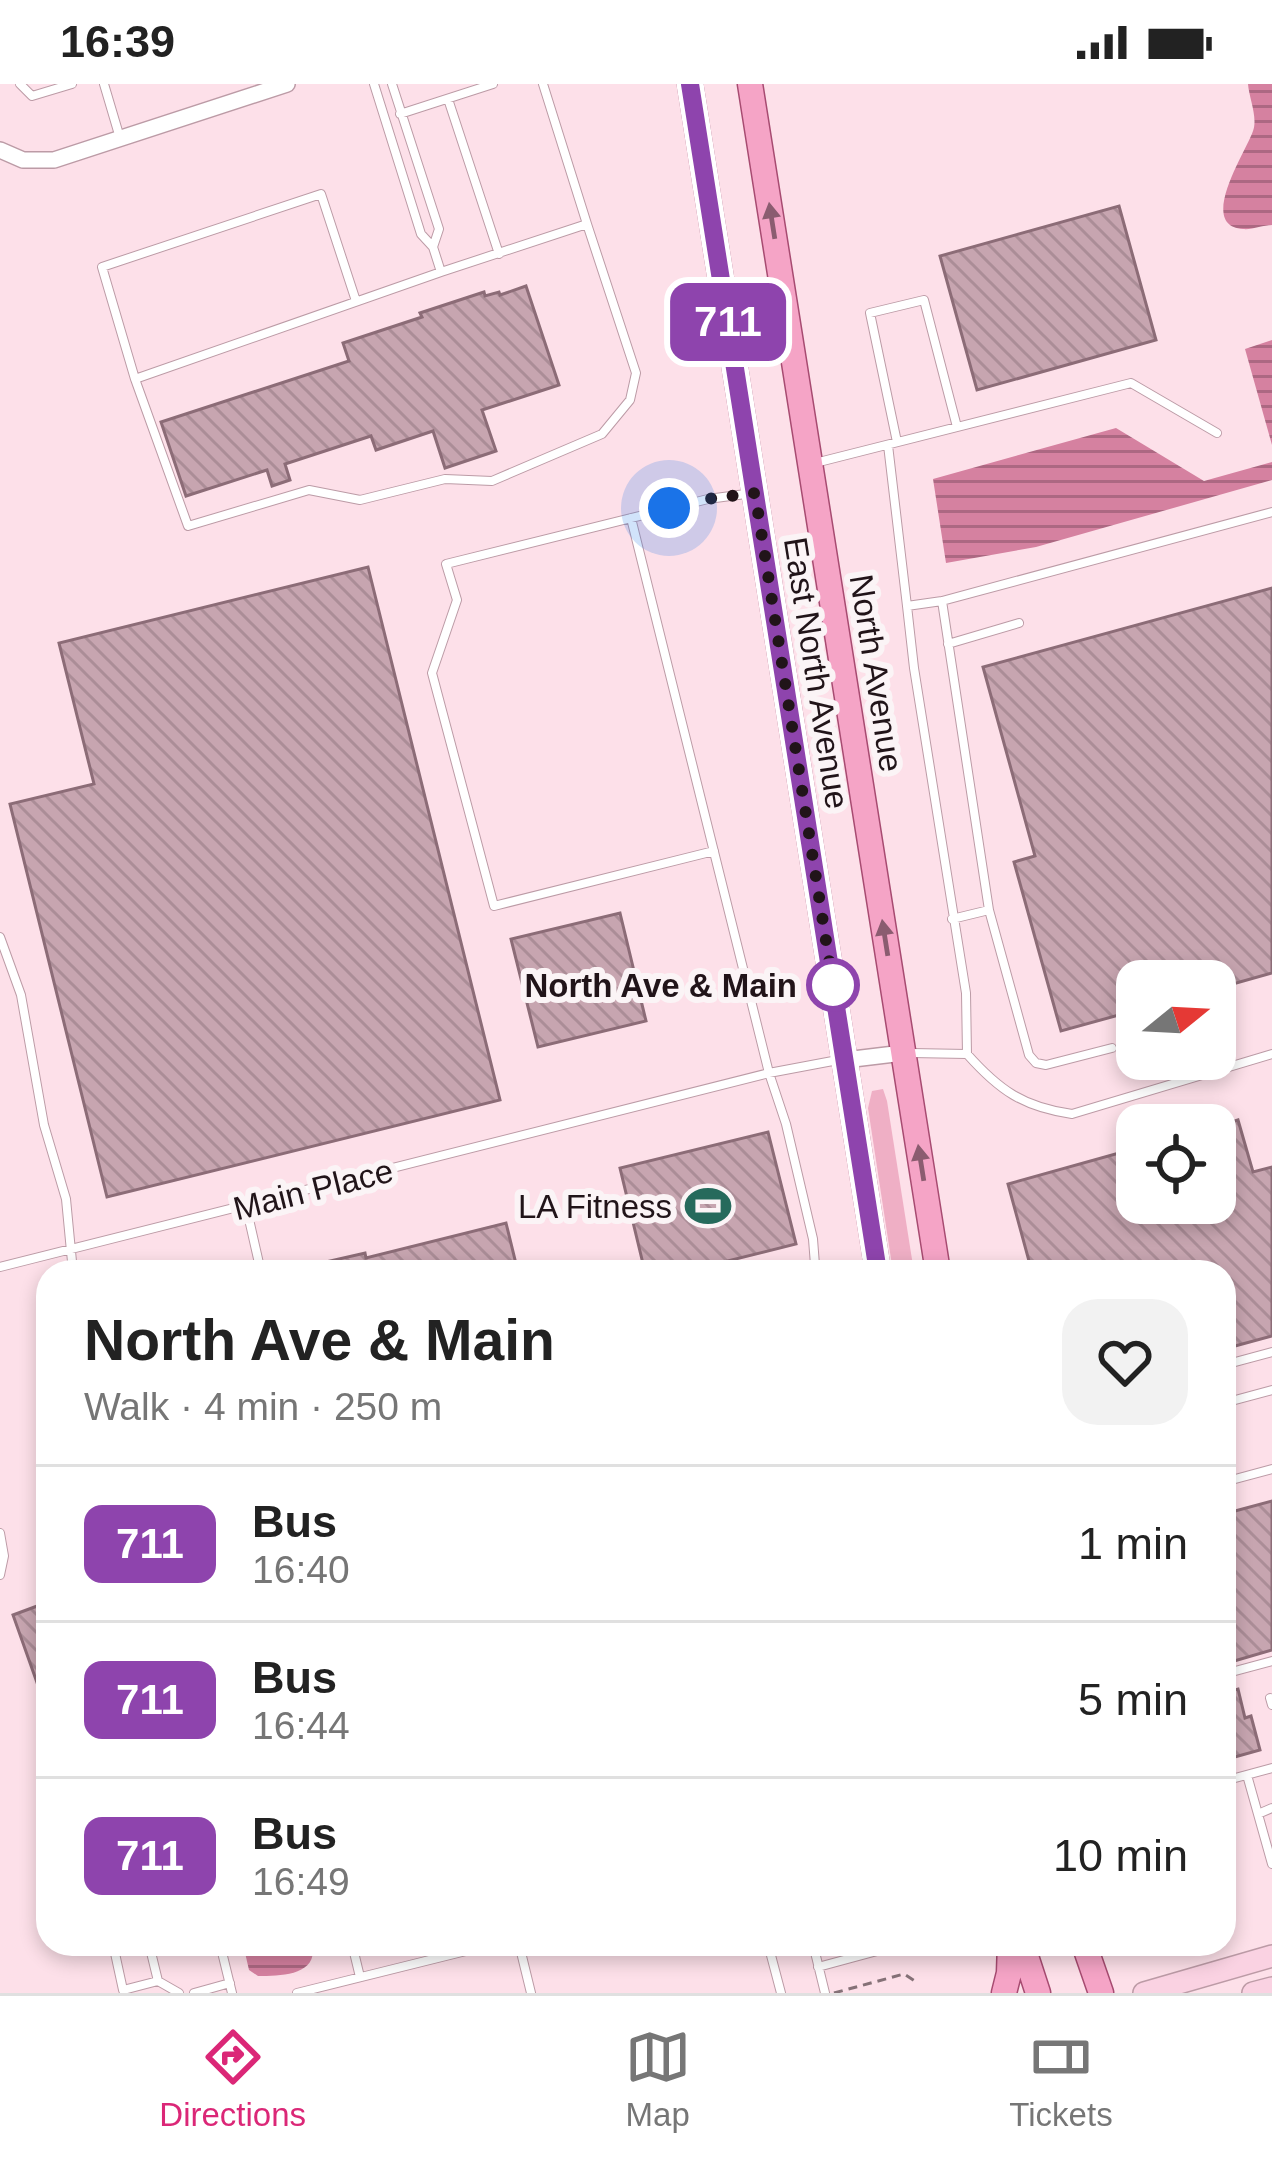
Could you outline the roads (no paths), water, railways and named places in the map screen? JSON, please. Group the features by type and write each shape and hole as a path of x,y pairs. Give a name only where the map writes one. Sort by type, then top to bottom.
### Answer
{"main road":[{"name":"East North Avenue","path":"690,84 876,1260"},
{"name":"North Avenue","path":"750,84 936,1260"},
{"path":"1004,1993 1010,1956"},
{"path":"1026,1956 1038,1993"},
{"path":"1088,1956 1101,1993"}],"street":[{"path":"0,149 37,162 54,160 276,86"},
{"path":"845,1060 903,1053"},
{"path":"1144,1993 1272,1956"},
{"path":"1253,1993 1272,1989"}],"lane":[{"path":"20,84 32,96 72,84"},
{"path":"104,84 120,138"},
{"path":"374,84 421,234 433,247 441,272"},
{"path":"392,84 439,229 433,247"},
{"path":"400,114 493,84"},
{"path":"356,301 321,194 102,267 135,380 188,526 309,490 360,500 445,478 492,481 602,434 630,400 636,374 543,84"},
{"path":"448,99 499,254"},
{"path":"135,380 587,224"},
{"path":"957,427 924,300 870,313 892,443 914,668 966,993 967,1054 993,1082 1021,1101 1072,1114 1272,1054"},
{"path":"811,464 1131,383 1216,433"},
{"path":"714,851 494,906 432,673 457,600 446,564 708,499 755,493"},
{"path":"907,606 942,602 1272,512"},
{"path":"631,518 769,1073 786,1124 815,1260"},
{"path":"942,602 989,910 1029,1055 1046,1065 1112,1048"},
{"path":"948,644 1019,622"},
{"path":"952,919 989,910"},
{"path":"0,937 21,995 44,1125 66,1199 72,1260"},
{"path":"903,1053 967,1054"},
{"name":"Main Place","path":"0,1267 769,1073 845,1060"},
{"path":"246,1206 258,1260"},
{"path":"1236,1362 1272,1352"},
{"path":"1236,1400 1272,1390"},
{"path":"1236,1478 1272,1468"},
{"path":"0,1533 4,1556 0,1575"},
{"path":"1236,1671 1272,1661"},
{"path":"1236,1778 1272,1768"},
{"path":"1247,1775 1272,1864"},
{"path":"1258,1814 1272,1808"},
{"path":"116,1956 123,1990 158,1982 179,1993"},
{"path":"152,1956 158,1982"},
{"path":"194,1993 231,1988 223,1956"},
{"path":"355,1956 360,1977"},
{"path":"297,1993 445,1956"},
{"path":"522,1956 531,1993"},
{"path":"771,1956 781,1993"},
{"path":"816,1956 829,1993"},
{"path":"818,1967 861,1956"}],"place":[{"name":"North Ave & Main","path":"833,985"},
{"name":"LA Fitness","path":"708,1206"}]}
